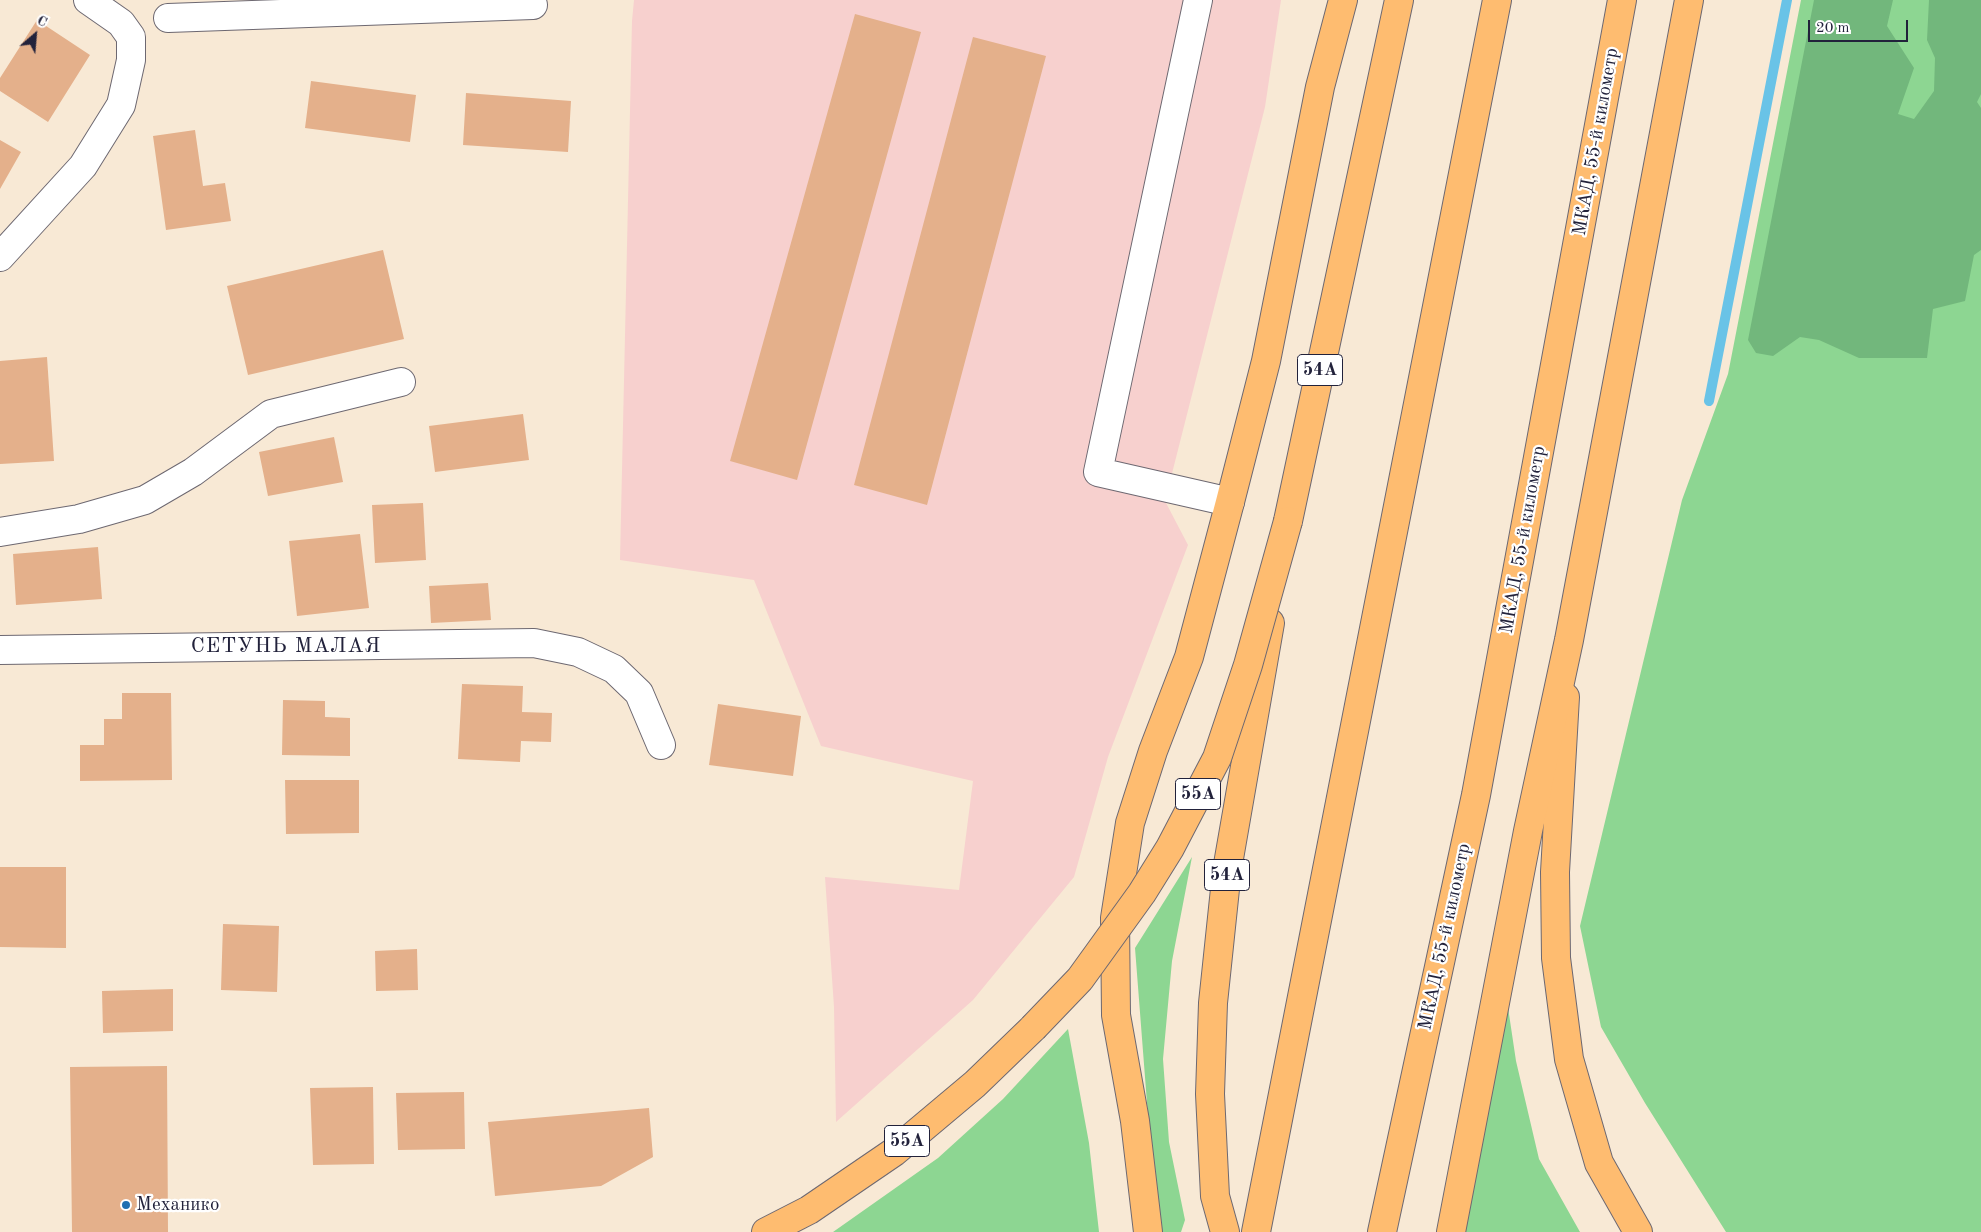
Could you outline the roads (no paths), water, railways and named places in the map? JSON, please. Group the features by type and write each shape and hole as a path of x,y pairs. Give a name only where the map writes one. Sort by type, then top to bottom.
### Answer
{"main road":[{"path":"1148,1232 1135,1121 1116,1015 1115,918 1130,824 1153,751 1189,657 1266,361 1320,87 1343,0"},
{"name":"54А","path":"1225,1232 1215,1196 1210,1094 1213,1004 1228,870 1288,521 1399,0"},
{"path":"1256,1232 1498,0"},
{"name":"МКАД, 55-й километр","path":"1382,1232 1476,795 1622,0"},
{"path":"1451,1232 1528,831 1569,640 1689,0"},
{"name":"55А","path":"766,1232 808,1210 894,1152 975,1084 1080,979 1142,893 1170,848 1217,758 1248,665 1288,521"},
{"path":"1569,640 1555,872 1556,958 1569,1059 1599,1163 1638,1232"}],"street":[{"path":"0,257 83,166 121,105 132,60 131,37 121,23 88,0"},
{"path":"1198,0 1098,472 1230,502"},
{"path":"131,37 173,9 533,5"},
{"path":"0,532 79,519 145,500 194,472 271,414 401,382"},
{"path":"0,650 534,643 578,652 614,669 639,693 661,745"}],"waterway":[{"path":"1709,401 1787,0"}],"place":[{"name":"Механико","path":"126,1205"}],"district":[{"name":"СЕТУНЬ МАЛАЯ","path":"286,646"}]}
